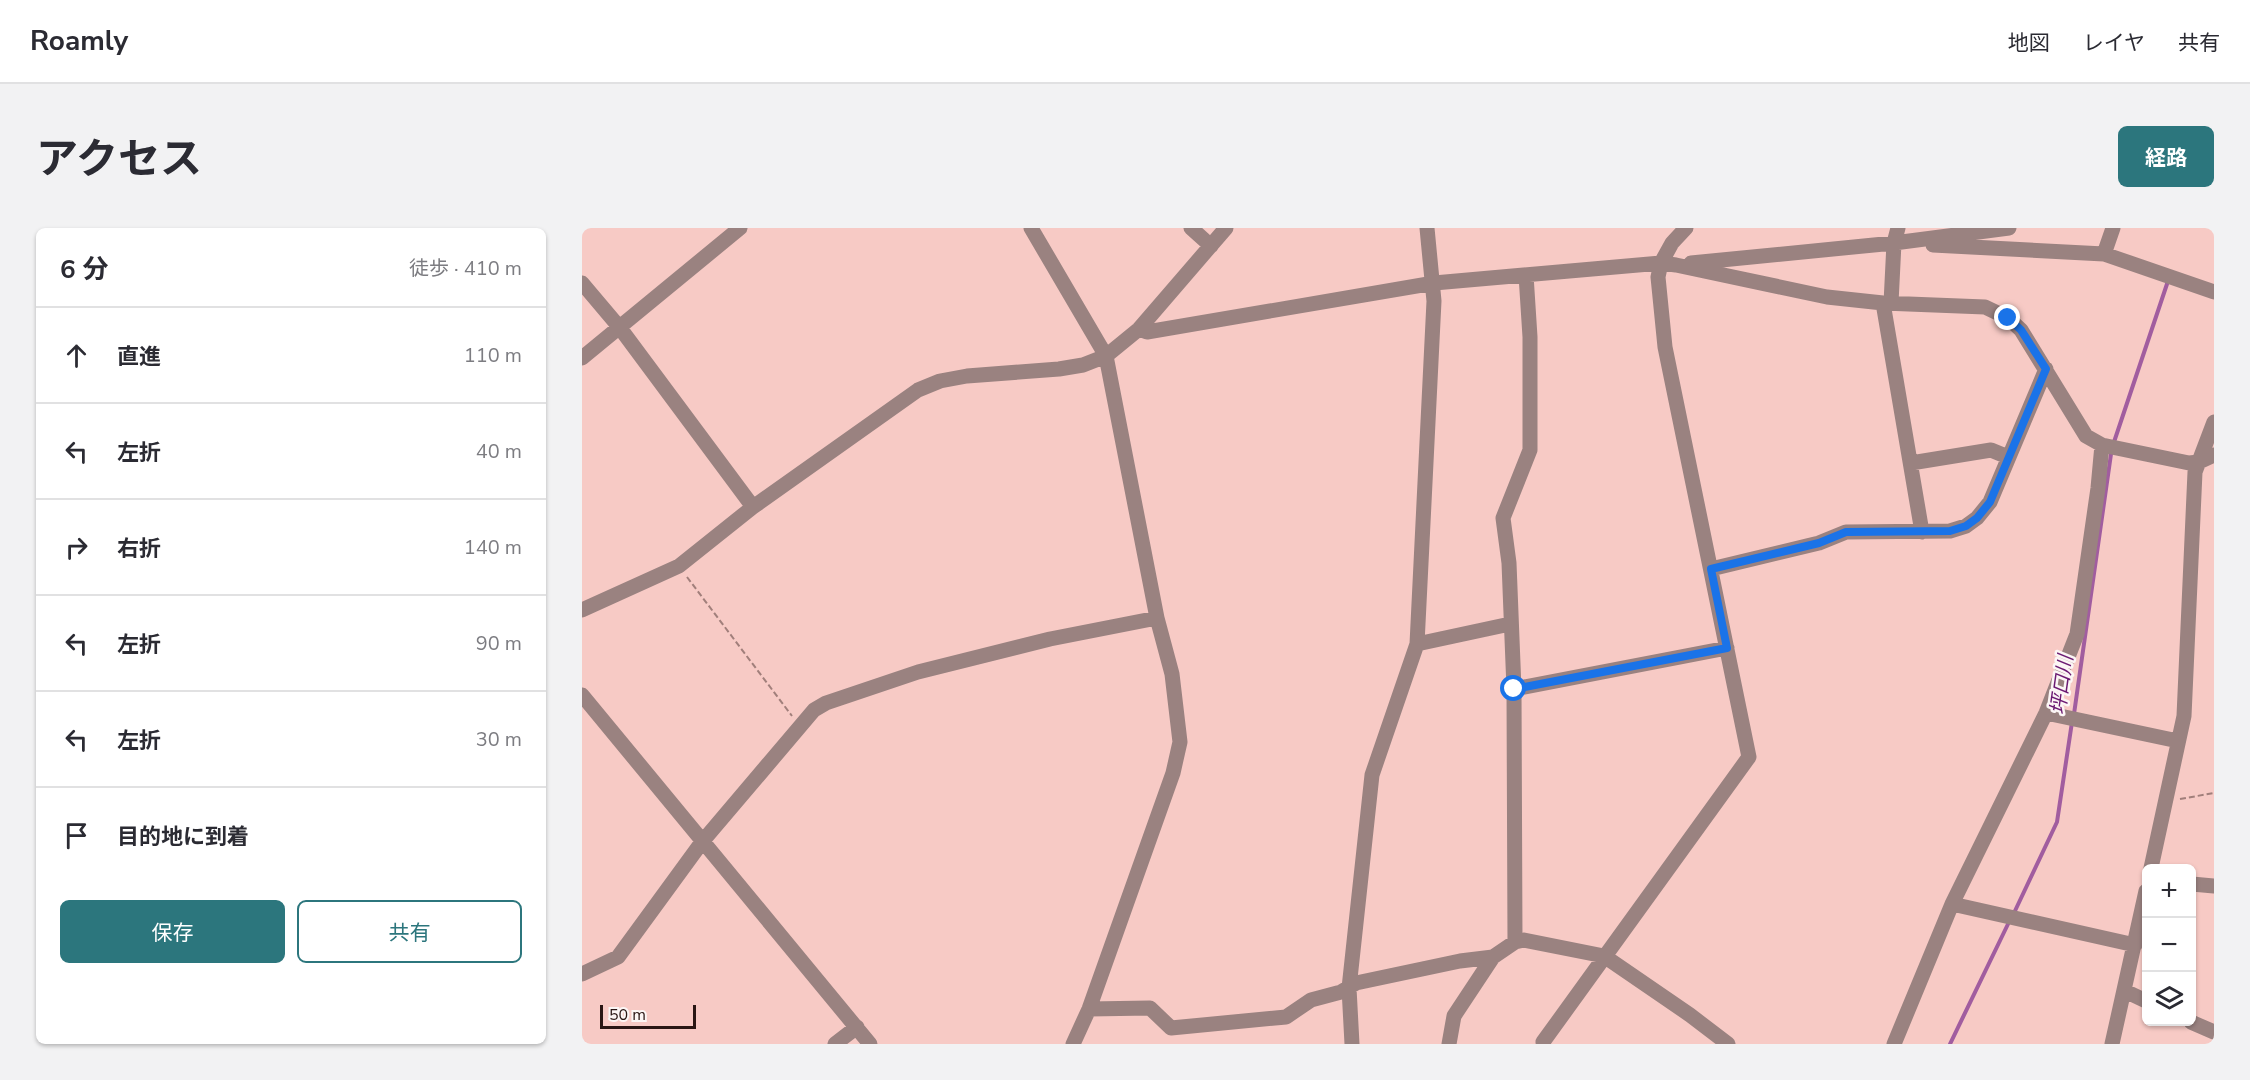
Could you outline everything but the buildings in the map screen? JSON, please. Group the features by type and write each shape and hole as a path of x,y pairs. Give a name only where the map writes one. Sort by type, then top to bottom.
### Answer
{"street":[{"path":"582,357 740,228"},
{"path":"1031,228 1106,356 1157,618 1172,674 1180,742 1173,773 1089,1009 1073,1044"},
{"path":"1191,228 1211,246"},
{"path":"582,610 679,566 753,507 918,390 940,381 967,375 1059,369 1083,365 1106,356 1139,329 1226,228"},
{"path":"1352,1044 1348,988 1372,775 1417,644 1434,283 1426,228"},
{"path":"1543,1042 1749,757 1665,347 1658,277 1668,264 1672,243 1686,228"},
{"path":"1139,329 1147,332 1205,323 1434,283 1668,264 1896,235 2009,228"},
{"path":"2104,254 2113,228"},
{"path":"1896,235 2104,254 2214,292"},
{"path":"1896,235 1887,303 1922,532"},
{"path":"1668,264 1827,297 1887,303 1986,307 2008,318 2021,330 2086,436 2102,445 2189,463 2199,462 2214,455"},
{"path":"1515,942 1514,689 1509,563 1503,518 1530,450 1530,337 1526,275"},
{"path":"582,283 620,328 753,507"},
{"path":"1711,569 1819,543 1846,532 1922,532 1958,529 1966,526 1977,518 1990,502 2046,369"},
{"path":"2152,864 2184,716 2194,472 2214,422"},
{"path":"1894,1044 1952,904 2046,713 2077,634 2102,445"},
{"path":"1911,463 1991,450 2008,457"},
{"path":"582,974 618,957 702,842 799,726 814,710 825,703 918,672 1050,639 1157,618"},
{"path":"1417,644 1510,624"},
{"path":"1514,689 1727,648"},
{"path":"582,695 870,1044"},
{"path":"2046,713 2178,741"},
{"path":"2196,884 2214,886"},
{"path":"1952,904 2135,945"},
{"path":"2112,1044 2142,911"},
{"path":"1449,1044 1454,1016 1493,957 1515,942 1524,940 1604,956 1728,1044"},
{"path":"1089,1009 1150,1008 1171,1028 1286,1017 1311,1000 1348,988 1356,983 1460,961 1493,957"},
{"path":"2125,991 2142,999"},
{"path":"2196,1024 2214,1032"},
{"path":"835,1044 857,1027"}],"path":[{"path":"679,566 799,726"},
{"path":"2166,802 2214,792"}],"waterway":[{"name":"坪口川","path":"2114,442 2168,281"},
{"name":"坪口川","path":"2074,714 2111,454"},
{"name":"坪口川","path":"2014,913 2057,822 2072,722"},
{"name":"坪口川","path":"1950,1044 2009,922"}],"route":[{"path":"1514,689 1727,648 1711,569 1819,543 1846,532 1950,531 1966,526 1977,518 1990,502 2046,369 2021,330 2008,318"}]}
